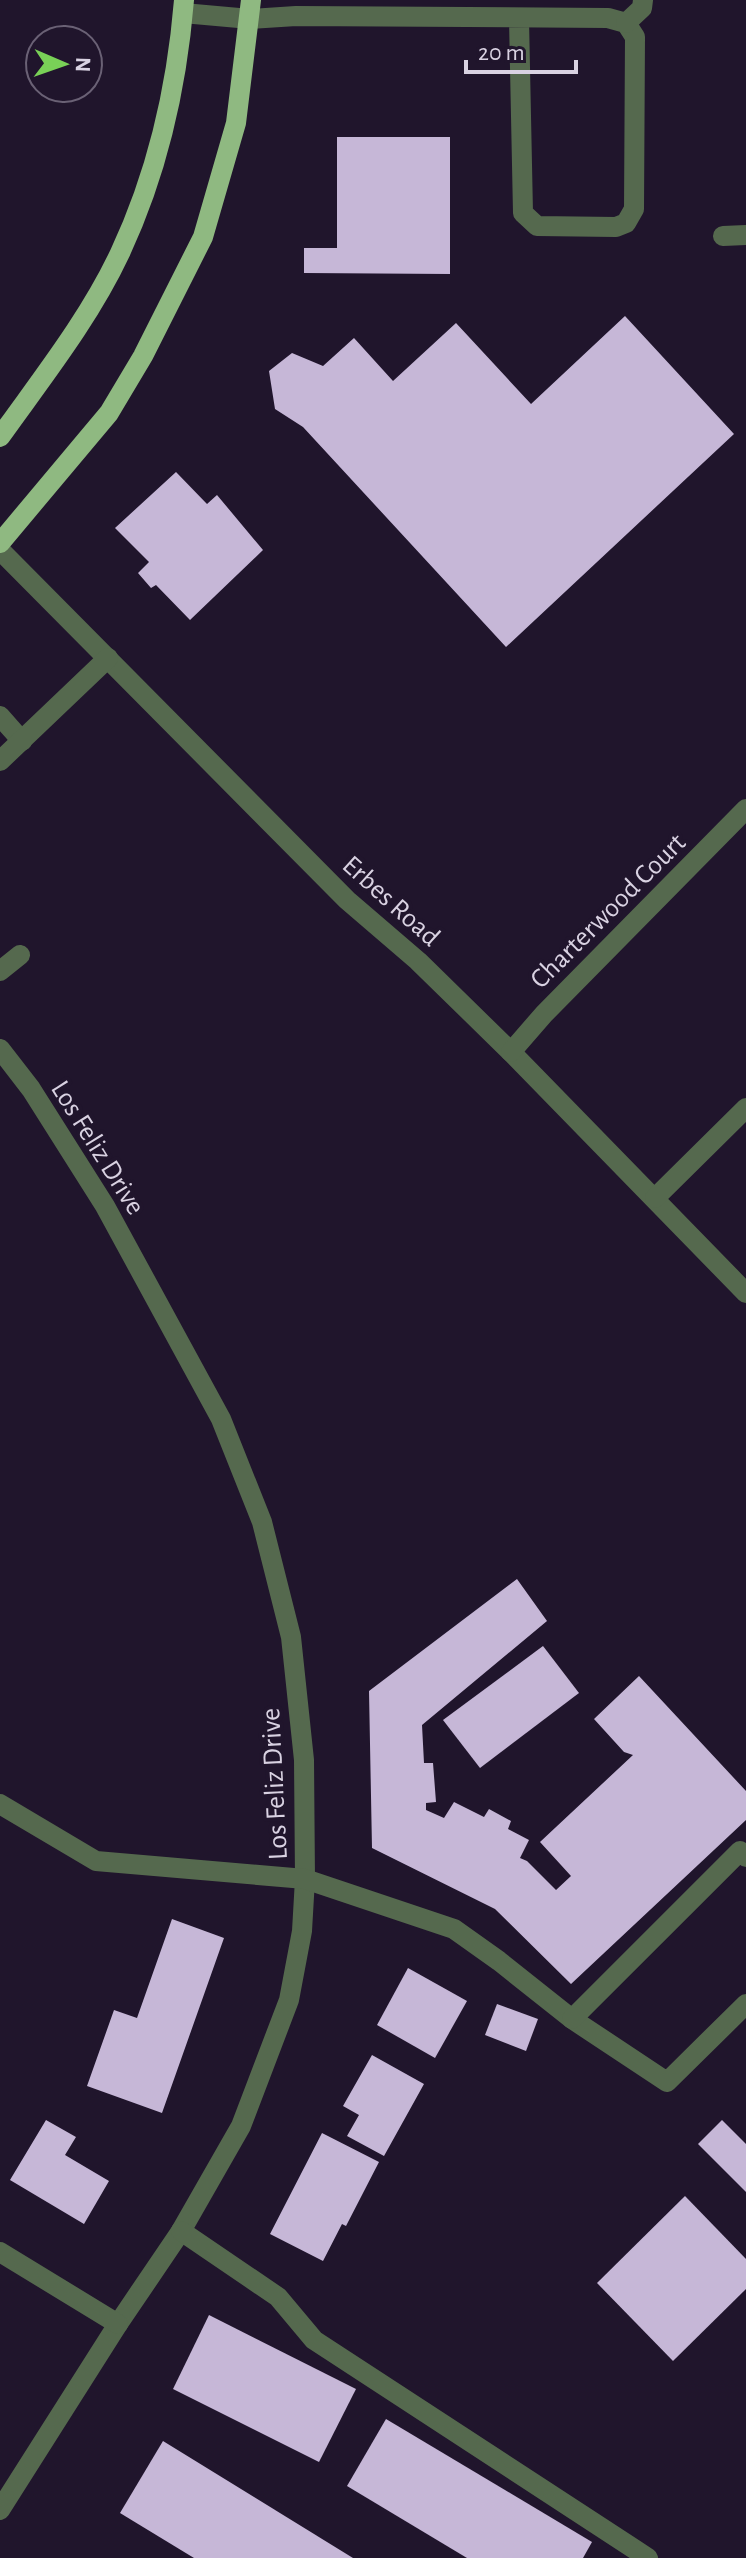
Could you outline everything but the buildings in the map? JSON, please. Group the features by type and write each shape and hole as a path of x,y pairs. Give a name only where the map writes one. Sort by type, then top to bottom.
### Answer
{"main road":[{"path":"0,437 76,330 120,253 152,168 176,73 183,6"},
{"path":"0,543 109,413 143,356 203,237 236,123 251,10"}],"street":[{"path":"626,23 642,8 643,0"},
{"path":"183,6 296,16 608,18 626,23 635,37 634,209 626,223 616,227 537,226 523,213 519,19"},
{"path":"723,236 746,235"},
{"name":"Erbes Road","path":"0,550 347,900 418,961 511,1052 746,1293"},
{"path":"0,761 108,658"},
{"path":"0,716 22,741"},
{"name":"Charterwood Court","path":"511,1052 544,1014 746,809"},
{"path":"0,971 20,955"},
{"name":"Los Feliz Drive","path":"0,1049 31,1089 105,1206 221,1419 262,1522 291,1637 304,1760 305,1879 302,1931 289,2000 241,2126 181,2231 0,2510"},
{"path":"655,1198 746,1108"},
{"path":"0,1804 96,1861 305,1879 454,1929 572,2019 667,2082 746,2004"},
{"path":"572,2019 740,1851 746,1857"},
{"path":"181,2231 278,2297 314,2340 648,2558"},
{"path":"0,2252 118,2324"}]}
